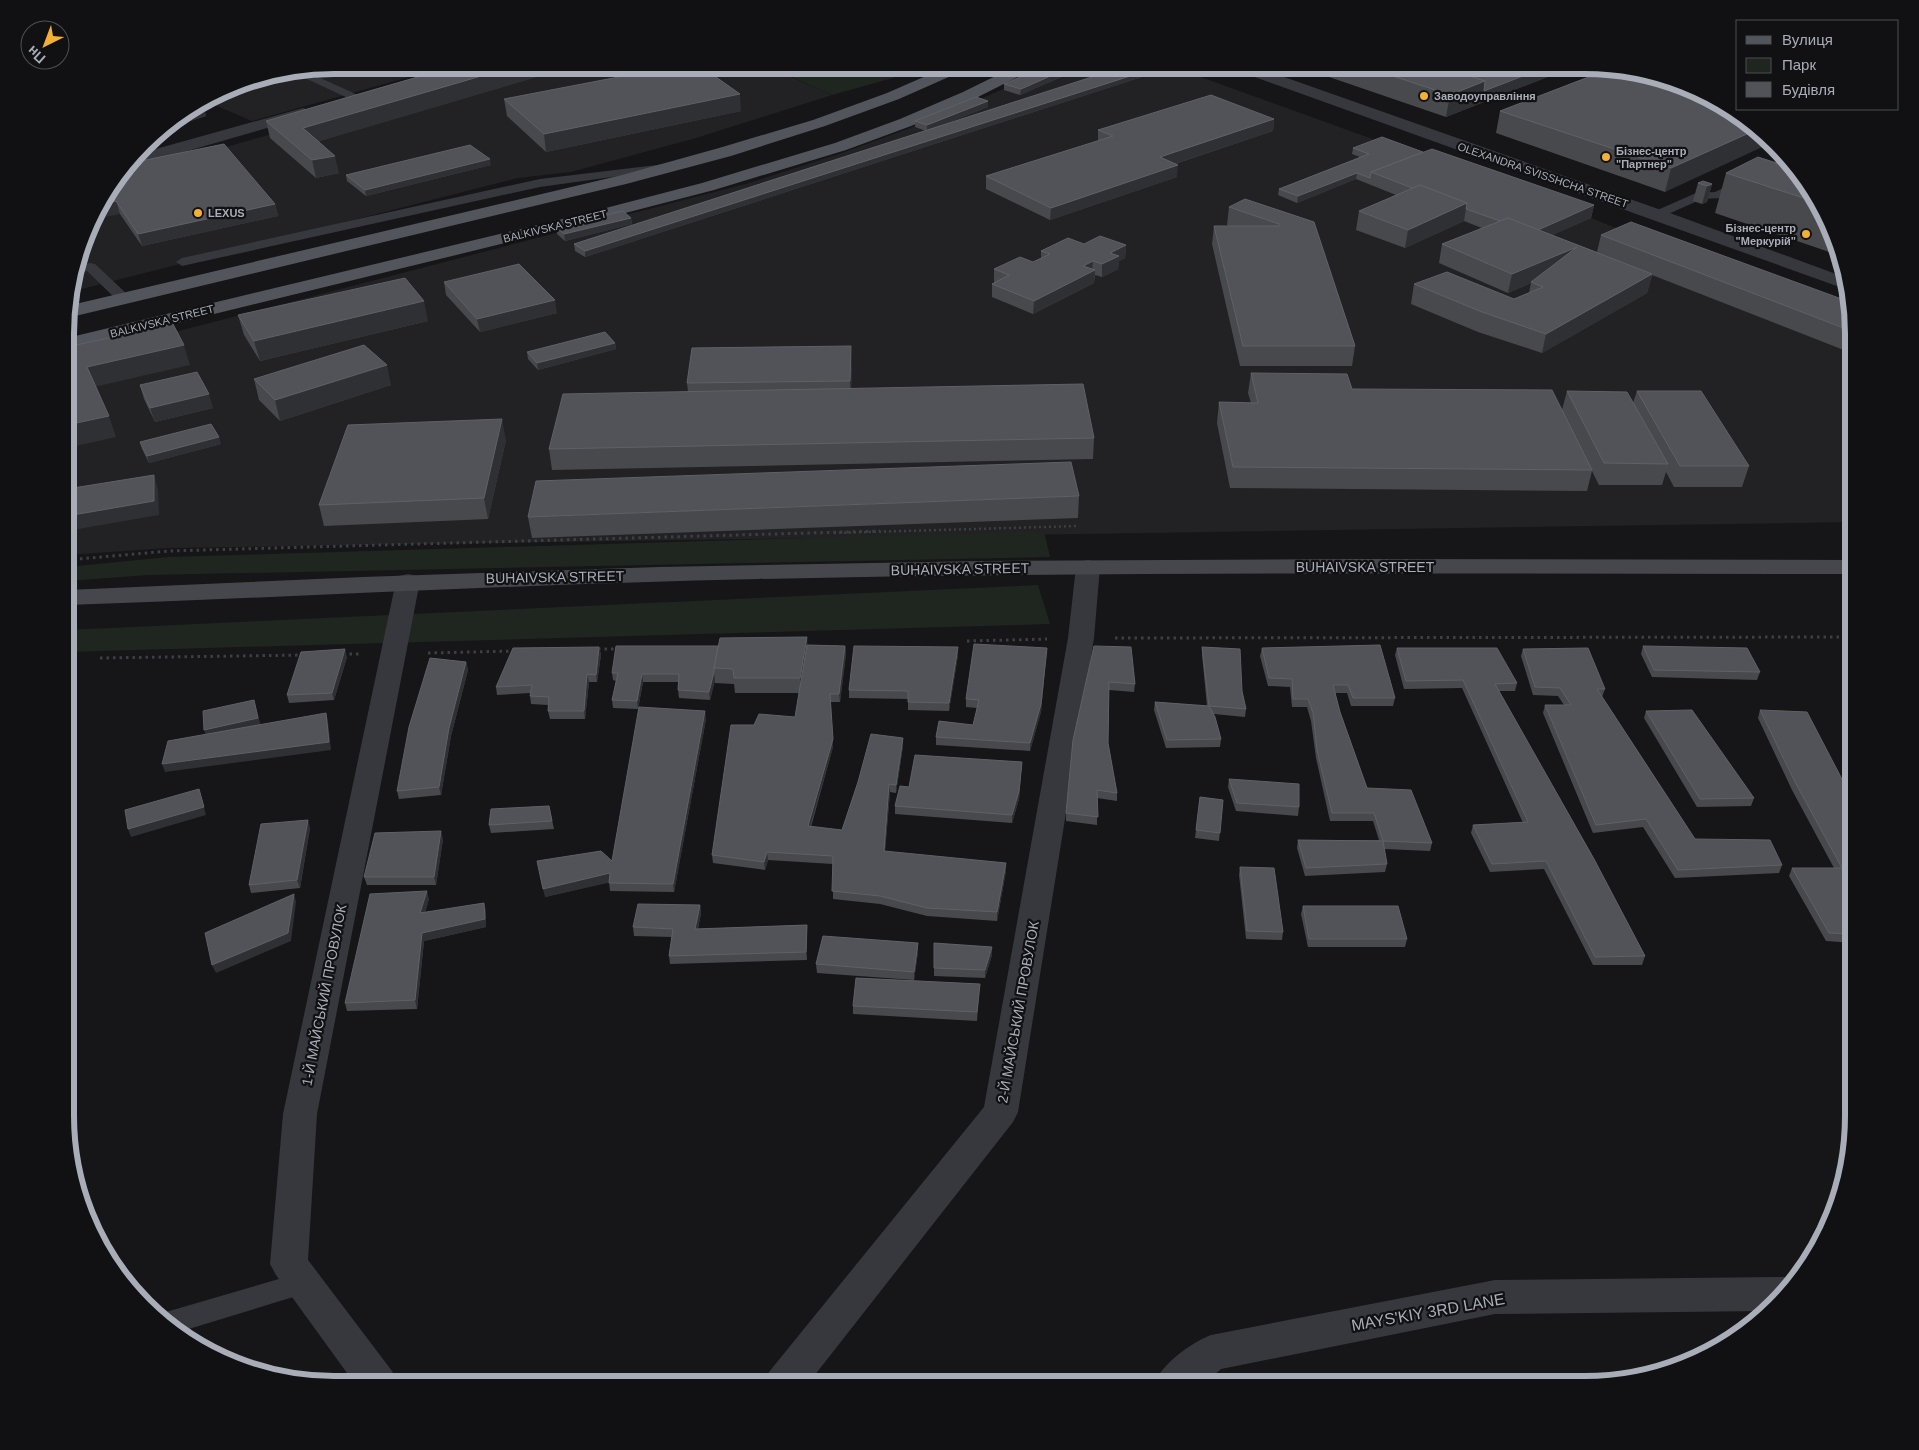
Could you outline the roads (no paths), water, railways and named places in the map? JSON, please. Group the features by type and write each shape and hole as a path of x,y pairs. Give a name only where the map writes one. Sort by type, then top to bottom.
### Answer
{"main road":[{"path":"75,310 674,166 818,123 893,96 943,74"},
{"name":"BALKIVSKA STREET","path":"74,342 647,204 742,177 854,140 938,109 1011,74"},
{"name":"BUHAIVSKA STREET","path":"74,598 408,581 855,570 1088,567 1845,567"}],"street":[{"name":"OLEXANDRA SVISSHCHA STREET","path":"1260,74 1839,281"},
{"path":"337,103 375,92"},
{"path":"141,159 318,108"},
{"name":"2-Й МАЙСЬКИЙ ПРОВУЛОК","path":"789,1376 1001,1112 1082,638 1088,567"},
{"name":"1-Й МАЙСЬКИЙ ПРОВУЛОК","path":"372,1376 289,1264 300,1114 408,581"},
{"name":"MAYS'KIY 3RD LANE","path":"1184,1376 1211,1353 1495,1297 1775,1294"}],"lane":[{"path":"306,75 356,98"},
{"path":"1657,215 1700,196 1717,195 1782,163"},
{"path":"182,262 540,183 674,166"},
{"path":"1674,221 1716,201 1717,195"},
{"path":"84,268 123,298"},
{"path":"175,1321 303,1283"}],"place":[{"name":"Заводоуправління","path":"1424,96"},
{"name":"Бізнес-центр \"Партнер\"","path":"1606,157"},
{"name":"LEXUS","path":"198,213"},
{"name":"Бізнес-центр \"Меркурій\"","path":"1806,234"}]}
